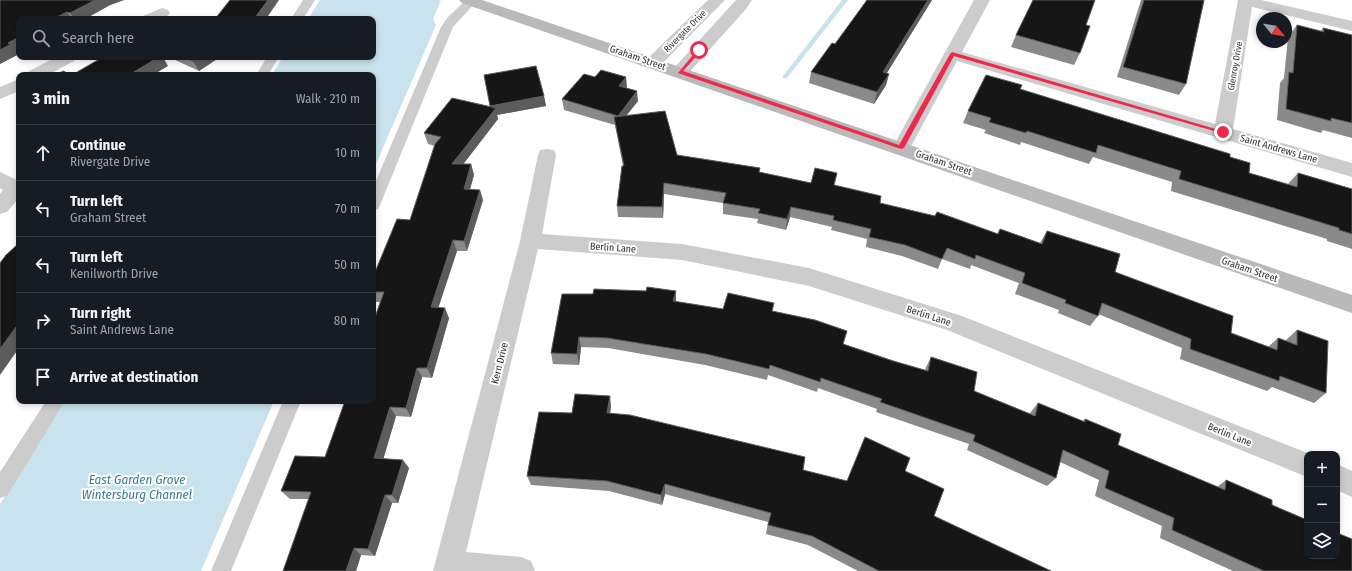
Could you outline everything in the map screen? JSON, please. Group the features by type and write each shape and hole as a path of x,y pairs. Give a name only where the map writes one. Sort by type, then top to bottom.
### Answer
{"street":[{"name":"Rivergate Drive","path":"653,63 717,0"},
{"path":"680,72 741,6 744,0"},
{"path":"901,148 982,0"},
{"name":"Graham Street","path":"469,1 680,72 1352,304"},
{"path":"1246,1 1352,26"},
{"name":"Glenroy Drive","path":"1223,132 1246,1"},
{"name":"Saint Andrews Lane","path":"952,54 1352,170"},
{"path":"40,72 62,60"},
{"path":"0,94 16,86"},
{"name":"Kern Drive","path":"447,568 530,241 547,155"},
{"path":"0,206 8,184"},
{"name":"Berlin Lane","path":"530,241 682,252 809,277 954,323 1304,464"},
{"path":"1340,479 1352,484"},
{"path":"447,568 521,571"}],"lane":[{"path":"300,16 310,0"},
{"path":"376,198 447,27 452,19 469,1"},
{"path":"264,72 271,60"},
{"path":"0,489 54,404"},
{"path":"221,571 291,404"}],"water":[{"path":"320,0 441,0 433,19 436,25 376,164 376,72 274,72 281,60 376,60 376,16 310,16"},
{"name":"East Garden Grove Wintersburg Channel","path":"63,404 273,404 201,571 0,571 0,504"}],"building":[{"path":"0,0 95,0 70,13 67,12 59,16 16,16 16,39 8,43 11,44 0,50"},
{"path":"230,0 268,0 256,16 217,16"},
{"path":"867,0 928,0 883,72 889,74 877,92 811,72 832,43 835,44"},
{"path":"1033,0 1095,0 1086,25 1090,26 1080,53 1016,35"},
{"path":"1144,0 1204,0 1186,84 1123,67"},
{"path":"1297,25 1324,32 1323,28 1352,35 1352,123 1331,118 1331,121 1286,109 1289,72 1293,73"},
{"path":"98,60 154,60 134,72 77,72"},
{"path":"536,66 544,96 490,106 484,75"},
{"path":"601,70 626,77 619,86 637,91 618,116 562,99 584,74 595,77"},
{"path":"986,75 1022,85 1020,89 1230,154 1230,157 1250,163 1249,173 1297,187 1298,173 1352,189 1352,234 1339,230 1339,228 1179,179 1181,171 1098,145 1096,153 1027,131 1026,133 989,122 991,118 968,111"},
{"path":"452,98 496,108 452,164 471,164 464,189 480,190 464,241 453,240 431,307 445,308 427,368 417,368 406,408 390,407 374,458 403,460 392,495 385,495 368,549 354,548 346,571 283,571 311,492 281,491 295,456 325,457 344,404 376,404 376,315 384,292 376,292 376,270 397,219 410,220 435,144 441,137 424,133"},
{"path":"665,111 677,155 760,168 759,172 811,183 815,168 837,173 834,185 881,196 880,203 935,216 937,212 998,234 1000,229 1042,244 1047,231 1120,254 1115,272 1233,316 1231,333 1277,350 1278,338 1297,345 1297,330 1328,341 1326,393 1280,376 1279,381 1190,349 1191,339 1102,303 1098,316 1065,303 1066,300 1022,283 1025,273 976,255 975,259 947,248 942,259 905,245 869,237 871,229 833,220 834,216 791,207 787,219 758,213 760,209 723,203 726,193 664,183 662,207 617,206 622,166 624,166 614,117"},
{"path":"16,246 16,327 0,349 0,263"},
{"path":"647,287 676,291 673,301 723,309 728,293 774,303 772,311 815,320 847,331 843,344 893,361 928,371 931,357 977,372 974,391 1035,416 1038,403 1085,422 1085,419 1121,434 1118,445 1225,490 1226,480 1272,500 1272,505 1304,519 1304,559 1340,559 1340,534 1352,539 1352,571 1264,571 1172,530 1174,518 1105,488 1109,471 1063,450 1056,478 973,441 975,435 880,402 882,399 821,378 820,382 770,365 769,369 706,354 607,338 579,337 577,354 551,353 562,294 593,294 594,289 646,291"},
{"path":"575,394 610,396 607,413 630,415 805,457 803,470 847,481 865,437 910,458 905,471 944,489 934,516 1051,571 879,571 812,536 768,525 771,513 665,484 661,495 607,481 527,476 539,412 572,413"}],"waterway":[{"path":"785,77 845,0"}],"route":[{"path":"699,50 680,72 901,148 952,54 1223,132"}]}
